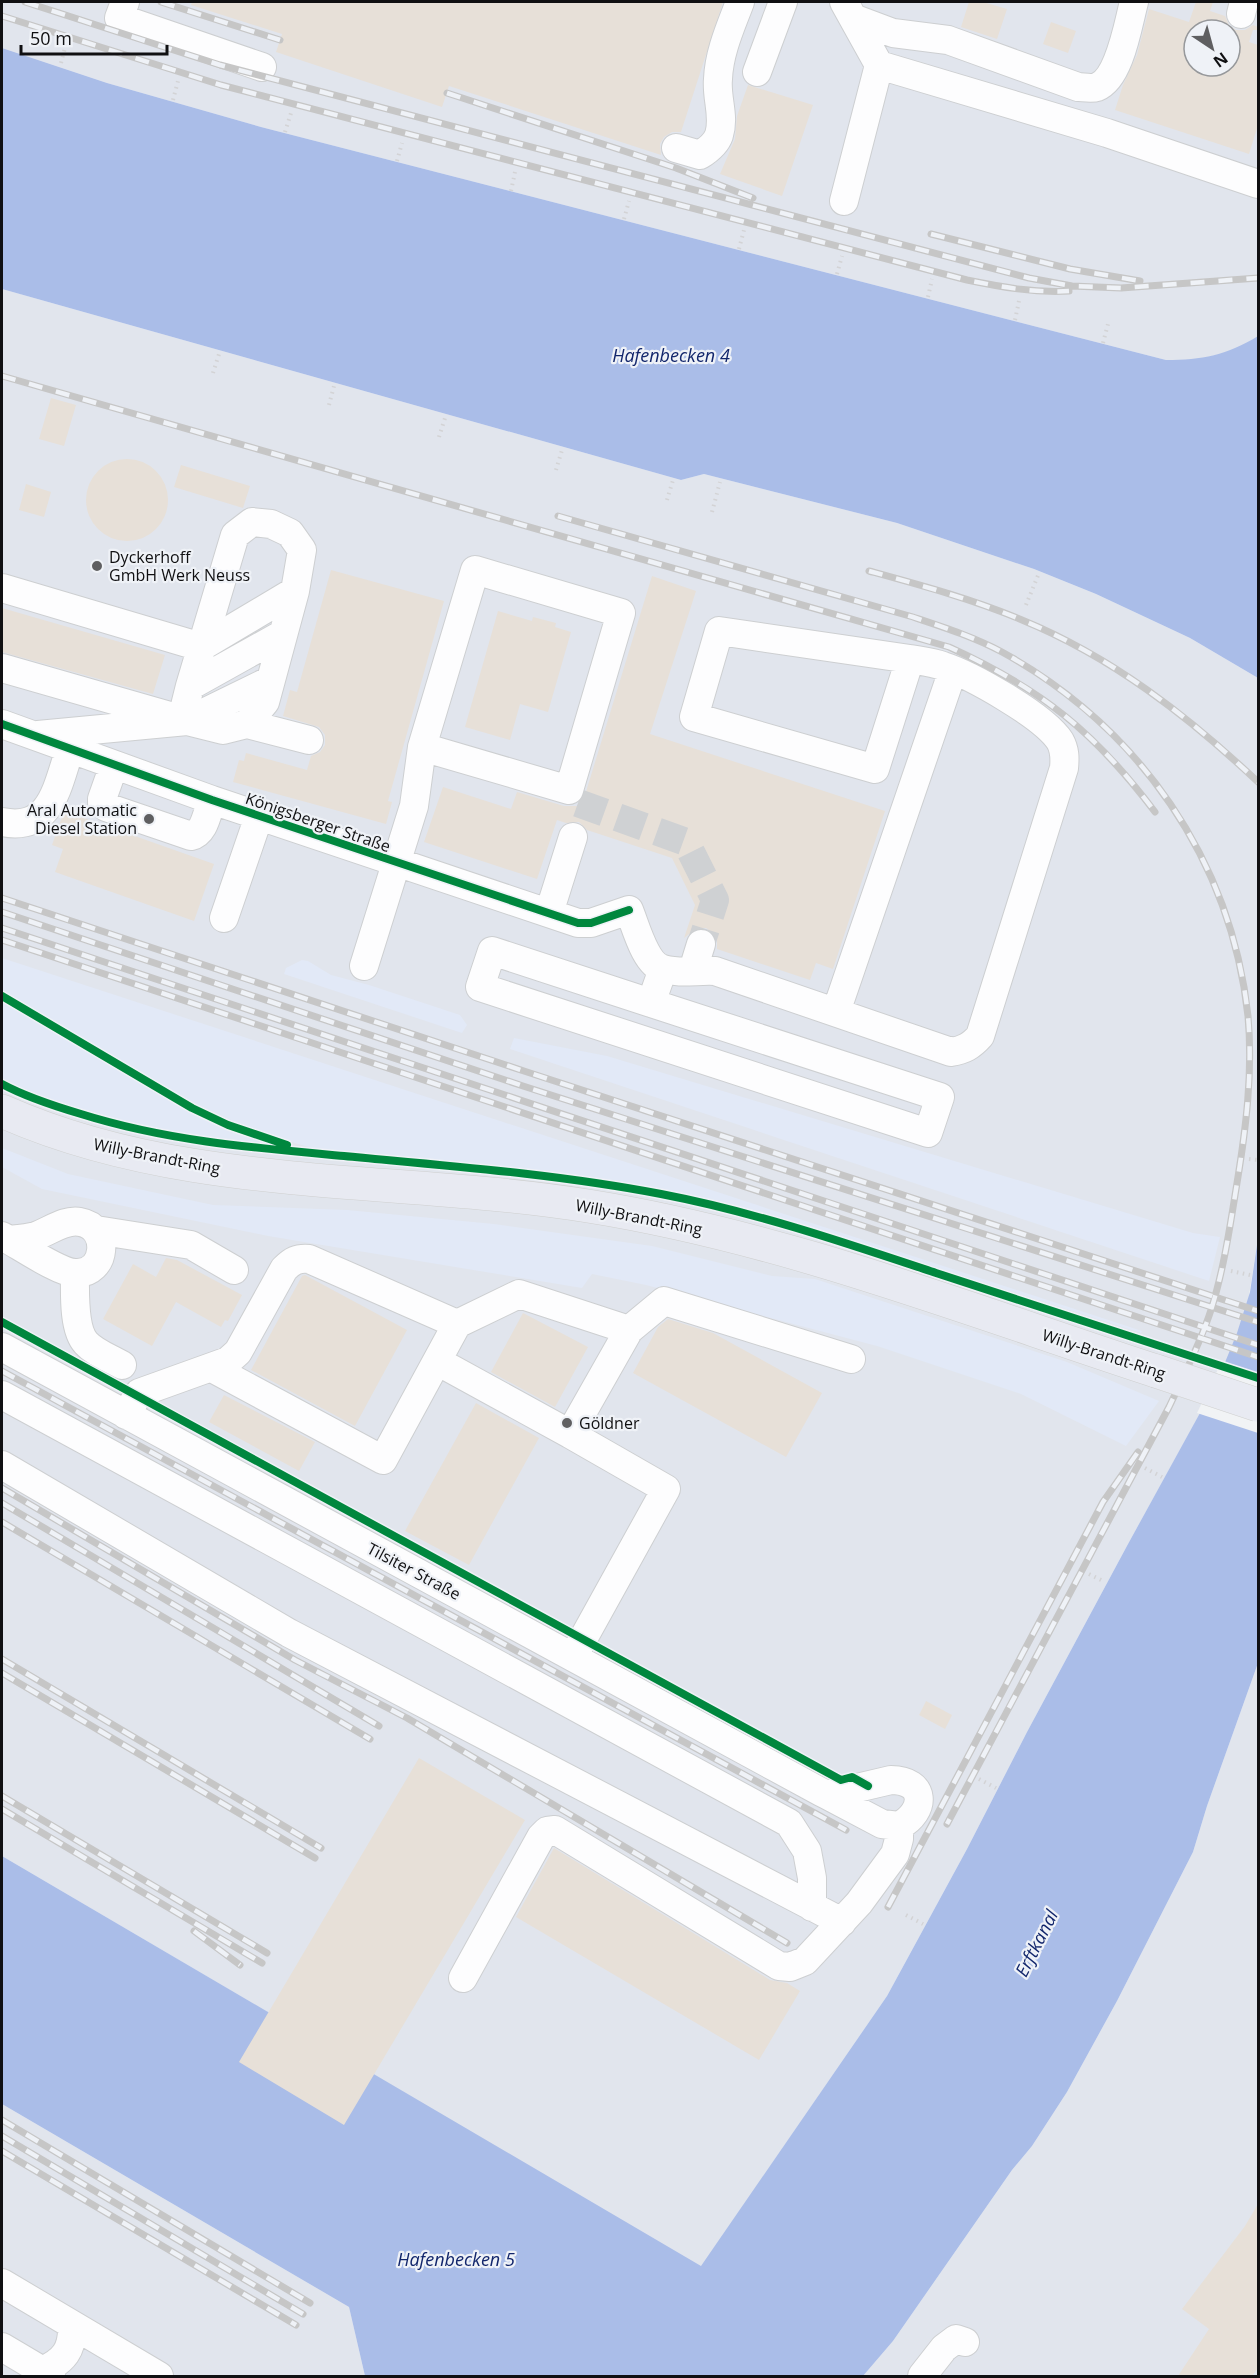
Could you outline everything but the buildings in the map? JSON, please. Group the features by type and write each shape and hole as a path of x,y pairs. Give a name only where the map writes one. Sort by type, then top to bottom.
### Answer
{"main road":[{"name":"Willy-Brandt-Ring","path":"2,1111 45,1129 109,1149 172,1162 256,1174 495,1194 663,1219 739,1237 839,1266 1258,1406"}],"street":[{"path":"124,2 119,18 262,67"},
{"path":"676,148 700,155 708,150 718,138 722,122 718,79 722,52 740,2"},
{"path":"757,72 783,2"},
{"path":"848,10 893,33 948,40 1078,87 1095,88 1107,81 1117,64 1134,2"},
{"path":"844,201 879,65 848,10"},
{"path":"879,65 1107,133 1258,184"},
{"path":"187,721 185,706 190,686 235,535 252,522 271,524 290,533 302,550 295,591 265,702 248,724"},
{"path":"364,966 414,806 422,747 475,570 621,614 573,796 422,747"},
{"path":"2,588 201,647 295,591"},
{"path":"910,659 875,769 694,717 719,631 910,659 941,665 974,680 1034,716 1052,731 1065,755 1064,768 980,1036 973,1045 951,1053"},
{"path":"190,686 283,634"},
{"path":"2,668 223,730 248,724 309,740"},
{"path":"836,1012 953,670"},
{"path":"33,735 187,721 271,680"},
{"name":"Königsberger Straße","path":"2,724 212,800 578,923 591,923 629,910 650,960 663,969"},
{"path":"2,822 16,825 27,824 46,810 70,749"},
{"path":"114,765 102,799 106,807 194,836 201,830 212,800"},
{"path":"224,918 259,816"},
{"path":"549,913 573,837"},
{"path":"492,951 651,1003 940,1097 928,1133 480,987 492,951"},
{"path":"651,1003 663,969 675,971 697,957 715,971 982,1062"},
{"path":"2,1130 45,1129"},
{"path":"5,1238 32,1237 76,1221 96,1230 191,1245 234,1270"},
{"path":"5,1238 57,1267 75,1274 91,1268 99,1260 103,1245 96,1230"},
{"path":"126,1415 139,1393 212,1368 228,1361 238,1352 284,1269 299,1258 309,1258 457,1324"},
{"path":"75,1274 76,1314 81,1337 92,1348 122,1365"},
{"path":"212,1368 383,1460 457,1324 519,1294 629,1330"},
{"path":"570,1434 629,1330 664,1301 851,1359"},
{"name":"Tilsiter Straße","path":"2,1347 827,1795 882,1824 899,1826"},
{"path":"437,1361 666,1489 573,1657"},
{"path":"2,1395 789,1823 807,1851 812,1878 812,1907"},
{"path":"2,1465 289,1633 842,1922"},
{"path":"463,1978 541,1837 547,1831 555,1830 778,1966 790,1967 805,1961 859,1903 895,1854 899,1839 899,1826 915,1815 919,1806 916,1788 909,1781 891,1780 827,1795"},
{"path":"2,2283 159,2376"},
{"path":"2,2347 47,2374 68,2353 72,2325"},
{"path":"922,2376 944,2348 956,2339 965,2342"}],"path":[{"path":"61,63 66,45"},
{"path":"173,100 178,81"},
{"path":"285,132 291,113"},
{"path":"397,161 402,143"},
{"path":"511,190 515,171"},
{"path":"624,219 629,201"},
{"path":"739,249 744,230"},
{"path":"837,274 842,256"},
{"path":"928,297 932,279"},
{"path":"1015,320 1019,301"},
{"path":"1103,343 1108,324"},
{"path":"213,373 219,354"},
{"path":"329,405 334,386"},
{"path":"439,437 446,418"},
{"path":"556,470 562,450"},
{"path":"668,500 673,480"},
{"path":"712,512 720,482"},
{"path":"1026,605 1039,573"},
{"path":"1249,1159 1258,1160"},
{"path":"1231,1271 1250,1275"},
{"path":"1145,1468 1162,1477"},
{"path":"1089,1574 1105,1582"},
{"path":"980,1779 996,1788"},
{"path":"906,1915 923,1923"}],"shaded area":[{"path":"2,2 1258,2 1258,336 1236,350 1196,360 1166,360 261,127 107,83 2,48"},
{"path":"2,289 681,480 704,474 897,523 1034,569 1096,594 1190,638 1258,678 1258,1238 1249,1295 1258,1298 1196,1421 887,1996 701,2267 2,1856"},
{"path":"2,958 1142,1331 1141,1333 835,1235 744,1209 664,1190 495,1165 315,1149 255,1131 185,1099 2,992"},
{"path":"302,960 308,961 331,975 460,1015 467,1025 462,1033 284,974 286,968"},
{"path":"2,1002 221,1127 274,1145 204,1138 135,1125 67,1106 2,1079"},
{"path":"514,1038 607,1056 1193,1233 1220,1237 1209,1281 510,1049"},
{"path":"2,1148 68,1174 213,1205 347,1210 494,1224 652,1246 772,1276 815,1279 1067,1362 1159,1401 1126,1446 1021,1394 877,1346 646,1285 592,1274 582,1288 268,1236 42,1189 2,1167"},
{"path":"1258,1663 1258,2376 863,2376 893,2341 1012,2170 1032,2146 1067,2092 1117,2001 1193,1852"},
{"path":"2,2104 349,2307 365,2376 2,2376"}],"water":[{"name":"Hafenbecken 4","path":"2,48 107,83 261,127 1166,360 1214,355 1236,348 1258,336 1258,678 1190,638 1096,594 1034,569 897,523 704,474 681,480 2,289"},
{"path":"1258,1238 1258,1663 1193,1852 1117,2001 1067,2092 1032,2146 1012,2170 893,2341 863,2376 365,2376 349,2307 2,2104 2,1856 701,2266 887,1996 967,1849 1027,1732 1217,1382 1237,1333 1250,1292"}],"pier":[{"path":"1222,1361 1258,1373 1258,1433 1197,1413"}],"tunnel":[{"path":"578,803 686,842 715,900 701,944"}],"railway":[{"path":"25,2 220,65 1029,278 1072,286 1121,288 1258,278"},
{"path":"161,2 280,40"},
{"path":"2,16 221,85 967,280 1030,290 1069,291"},
{"path":"447,93 676,168 753,198"},
{"path":"931,234 1070,269 1140,281"},
{"path":"2,376 949,647 1011,679 1064,715 1110,758 1155,812"},
{"path":"558,516 913,617 969,637 1002,652 1051,683 1096,719 1136,759 1170,804 1199,852 1222,904 1238,959 1248,1016 1250,1058 1243,1142 1220,1279 1211,1310 1197,1347 1169,1407 947,1824"},
{"path":"869,571 1003,612 1087,652 1118,670 1176,711 1258,782"},
{"path":"2,898 1258,1311"},
{"path":"2,912 523,1086 1258,1322"},
{"path":"2,928 1258,1345"},
{"path":"2,940 1258,1357"},
{"path":"2,1371 846,1830"},
{"path":"888,1907 1103,1502 1138,1452"},
{"path":"2,1488 295,1660 407,1718 787,1943"},
{"path":"2,1503 379,1726"},
{"path":"2,1522 370,1739"},
{"path":"2,1659 321,1848"},
{"path":"2,1673 315,1858"},
{"path":"2,1796 267,1953"},
{"path":"2,1809 262,1963"},
{"path":"194,1931 240,1965"},
{"path":"2,2120 310,2303"},
{"path":"2,2136 303,2314"},
{"path":"2,2151 296,2325"}],"cycle path":[{"path":"2,724 212,800 578,923 591,923 629,910"},
{"path":"2,996 192,1108 228,1125 287,1145"},
{"path":"2,1084 30,1097 71,1111 178,1137 277,1150 543,1176 622,1187 696,1201 834,1240 1258,1378"},
{"path":"2,1322 841,1780 852,1777 868,1786"}],"place":[{"name":"Dyckerhoff GmbH Werk Neuss","path":"97,566"},
{"name":"Aral Automatic Diesel Station","path":"149,819"},
{"name":"Göldner","path":"567,1423"}],"water label":[{"name":"Erftkanal","path":"1036,1943"},
{"name":"Hafenbecken 5","path":"456,2259"}]}
